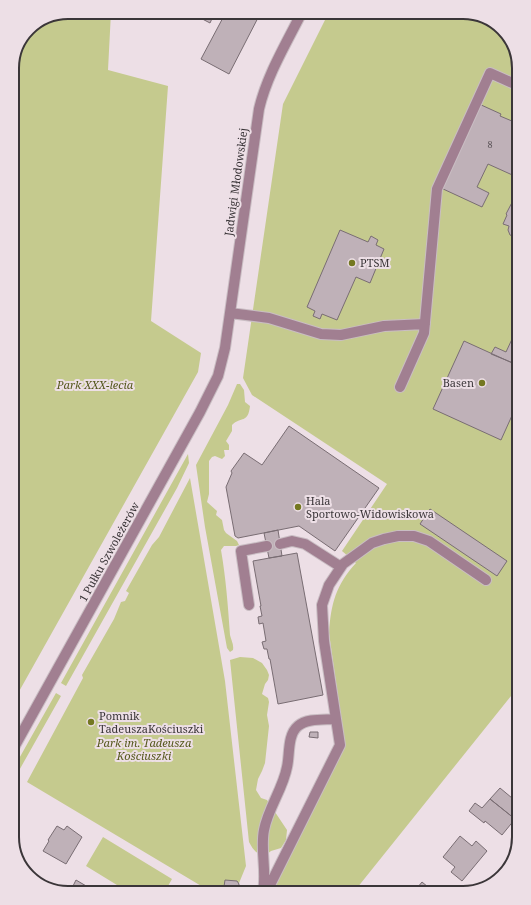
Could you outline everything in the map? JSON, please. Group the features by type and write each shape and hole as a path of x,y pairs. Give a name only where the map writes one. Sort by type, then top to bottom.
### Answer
{"street":[{"name":"Jadwigi Młodowskiej","path":"222,363 258,109 268,80 298,19"},
{"path":"400,387 424,333 437,189 490,73 512,83"},
{"path":"230,313 270,318 321,334 341,335 384,326 425,324"},
{"name":"1 Pułku Szwoleżerów","path":"19,738 212,391 222,363"},
{"path":"268,886 340,745 324,642 322,605 329,585 341,567 355,554 372,543 398,536 414,536 429,541 486,580"},
{"path":"280,544 292,541 305,544 341,567"},
{"path":"249,605 241,551 267,546"},
{"path":"265,886 264,829 287,768 292,735 296,728 302,723 336,719"}],"green space":[{"name":"Park XXX-lecia","path":"68,19 111,19 108,70 168,86 151,321 201,353 198,372 19,692 19,65 24,46 29,38 41,27 49,23"},
{"path":"326,19 472,20 485,24 500,36 507,46 512,62 512,695 359,886 272,886 345,746 329,633 331,612 339,587 356,563 342,551 387,484 252,395 243,378 283,104"},
{"path":"237,384 240,384 244,390 245,402 250,406 249,412 246,418 235,422 232,425 232,431 226,441 229,445 229,450 224,450 225,456 222,459 215,456 209,461 209,494 207,502 217,511 216,515 222,520 226,533 237,541 239,545 224,546 221,550 226,582 230,635 233,646 233,650 230,652 227,648 205,527 196,465 228,405"},
{"path":"188,454 189,463 177,488 66,686 61,683"},
{"name":"Park im. Tadeusza Kościuszki","path":"190,478 225,681 246,866 238,886 201,886 27,782 83,678 82,675 114,619 121,602 125,601 129,593 126,591 152,545 159,537"},
{"path":"240,657 253,658 262,663 269,675 262,694 268,698 269,702 267,715 269,726 265,763 258,779 256,790 261,798 267,800 287,830 286,840 281,848 271,851 266,855 256,852 249,842 230,660"},
{"path":"56,693 61,696 19,771 19,759"},
{"path":"103,837 172,879 168,886 119,886 86,866"}],"building":[{"path":"202,19 212,19 210,23"},
{"path":"222,19 257,19 229,74 201,59"},
{"path":"479,104 501,114 500,116 512,121 512,175 488,164 477,187 489,193 482,207 441,188"},
{"path":"512,202 512,236 508,230 509,226 503,224 507,215 506,214"},
{"name":"PTSM","path":"340,230 368,242 371,236 378,240 376,245 384,249 370,283 356,277 337,320 322,314 320,319 313,316 315,311 307,307"},
{"path":"512,339 512,363 491,354 495,347 506,352"},
{"name":"Basen","path":"464,341 512,363 512,416 501,440 433,409"},
{"name":"Hala Sportowo-Widowiskowa","path":"289,426 379,488 335,551 299,526 238,538 235,536 226,487 232,473 231,471 244,453 262,465"},
{"path":"430,509 507,561 497,576 420,524"},
{"path":"278,530 282,556 269,558 264,533"},
{"path":"297,553 323,695 278,704 270,659 267,649 264,649 262,642 266,641 263,623 259,624 258,617 262,616 253,561"},
{"path":"310,732 318,732 318,738 309,737"},
{"path":"500,788 512,798 512,817 490,799"},
{"path":"490,799 512,817 512,823 502,835 485,821 484,823 469,811 475,803 482,808"},
{"path":"57,826 64,830 67,826 82,837 66,864 43,851"},
{"path":"460,836 472,846 476,841 487,851 462,881 451,872 455,867 443,857"},
{"path":"76,880 86,886 73,886"},
{"path":"225,880 237,881 239,884 239,886 224,886"},
{"path":"422,882 427,886 419,886"}],"place":[{"name":"PTSM","path":"352,263"},
{"name":"Basen","path":"482,383"},
{"name":"Hala Sportowo-Widowiskowa","path":"298,507"},
{"name":"Pomnik TadeuszaKościuszki","path":"91,722"}]}
